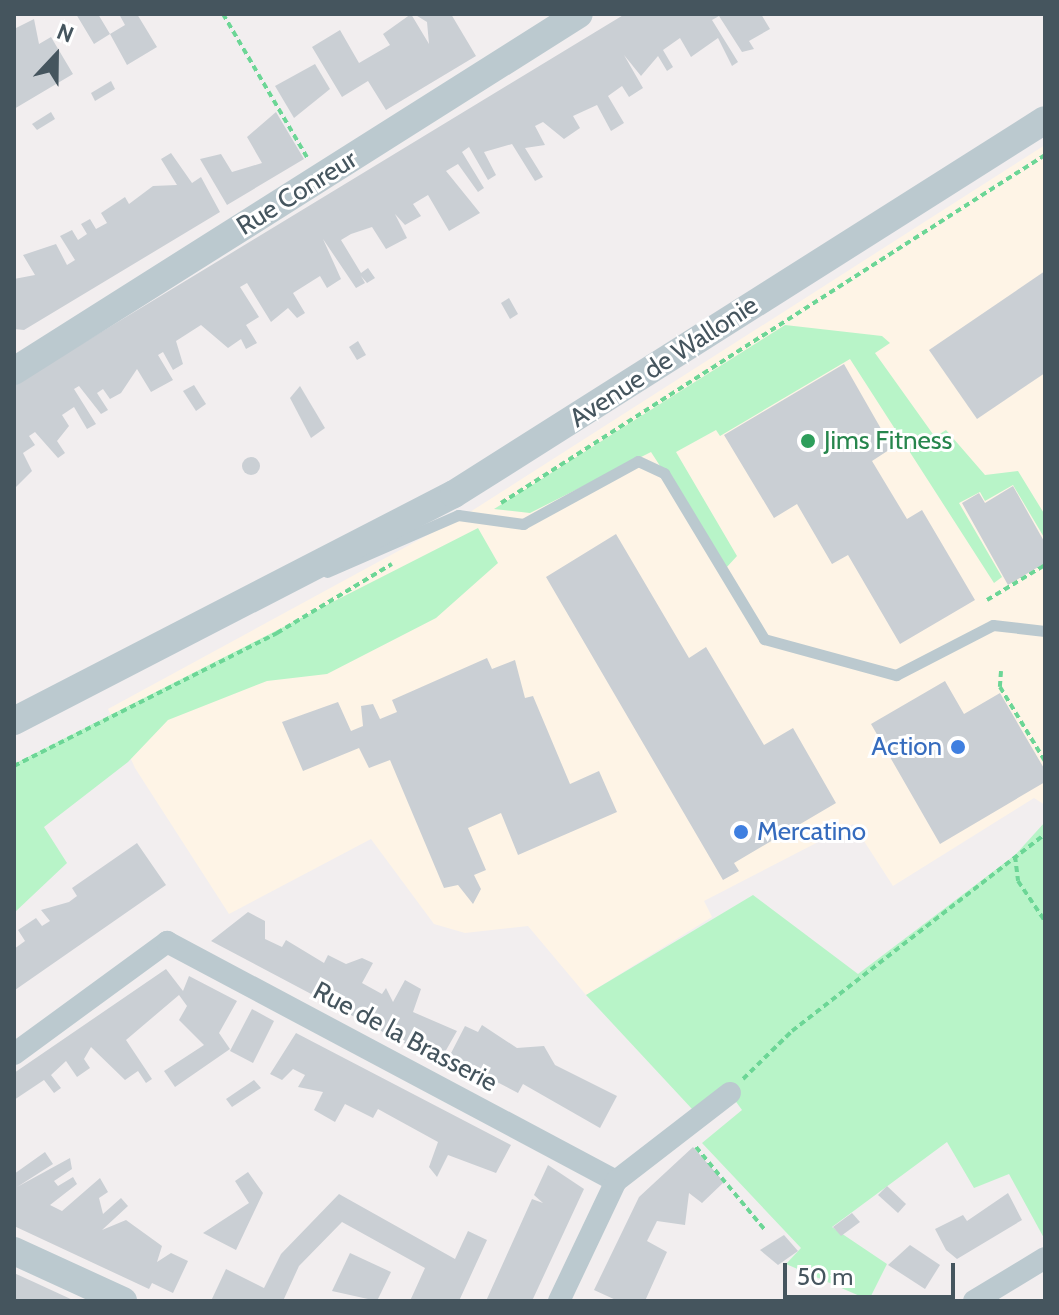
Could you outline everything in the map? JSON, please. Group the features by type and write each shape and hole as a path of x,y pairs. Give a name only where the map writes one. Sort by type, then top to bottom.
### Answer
{"street":[{"name":"Rue Conreur","path":"15,368 579,14"},
{"name":"Avenue de Wallonie","path":"14,721 273,589 515,457 1045,120"},
{"name":"Rue de la Brasserie","path":"14,1054 167,942 616,1181"},
{"path":"559,1301 616,1181 730,1093"},
{"path":"14,1251 123,1301"},
{"path":"974,1301 1045,1258"}],"lane":[{"name":"Avenue de Wallonie","path":"273,589 356,564 458,515 523,524 625,463 651,462 664,473 764,639 896,675 993,625 1045,631"}],"path":[{"path":"223,14 320,178"},
{"path":"478,517 1045,155"},
{"path":"14,766 277,633 407,555"},
{"path":"987,600 1045,565"},
{"path":"1001,671 1000,687 1045,761"},
{"path":"730,1093 792,1031 1045,834"},
{"path":"1015,855 1018,881 1045,921"},
{"path":"682,1130 764,1229"}],"shaded area":[{"path":"1045,145 1045,805 1034,798 893,886 853,824 704,901 712,917 586,995 528,926 465,933 434,924 371,839 229,914 135,768 108,709 470,512"}],"green space":[{"path":"785,325 882,336 890,343 875,353 935,437 946,430 985,475 1018,471 1045,515 1045,539 1013,485 985,501 980,492 959,503 1002,577 994,583 850,359 720,436 716,430 676,452 737,556 726,568 651,452 530,513 494,509"},
{"path":"478,528 498,563 436,618 327,674 267,681 168,720 128,762 44,827 67,863 14,913 14,764"},
{"path":"1045,822 1045,1240 1009,1174 974,1188 947,1142 832,1227 887,1264 869,1300 786,1264 801,1248 702,1143 742,1110 734,1099 706,1124 586,995 753,895 858,974 1015,855"}],"building":[{"path":"76,14 98,14 110,34 94,44"},
{"path":"119,14 137,14 157,47 127,65 110,34 125,25"},
{"path":"411,14 429,44 427,22 414,14 451,14 476,56 386,110 368,81 342,97 312,47 340,30 359,63 390,45 383,34"},
{"path":"625,14 761,14 770,29 749,41 754,49 742,52 719,16 712,20 738,62 732,66 718,38 691,57 680,38 663,50 673,67 667,71 658,56 641,76 624,55 643,88 629,97 622,86 608,96 624,123 611,131 597,105 573,116 580,128 564,139 543,122 535,126 545,145 525,148 543,177 535,181 512,144 484,152 496,175 488,180 469,147 462,152 484,188 478,192 458,164 446,171 480,213 449,231 428,195 413,204 421,216 405,225 395,214 407,238 386,249 372,227 341,240 361,273 368,268 375,278 367,283 361,276 365,283 356,288 323,239 341,279 327,288 320,276 293,293 305,313 297,318 288,308 271,322 247,283 240,287 259,317 246,325 257,343 246,349 241,339 228,348 201,325 176,341 183,364 173,370 163,352 158,355 173,380 151,392 137,369 121,393 110,399 103,389 97,393 108,410 101,414 79,386 74,389 96,424 87,429 74,407 62,415 69,426 57,441 65,453 58,458 35,432 29,436 35,445 23,453 32,471 14,489 14,385"},
{"path":"34,19 39,44 51,37 73,74 14,109 14,29"},
{"path":"315,64 330,89 294,118 275,86"},
{"path":"111,81 115,89 95,101 91,93"},
{"path":"51,112 55,119 37,130 32,124"},
{"path":"276,112 304,159 227,205 200,159 221,154 232,172 262,163 247,137"},
{"path":"171,153 192,183 201,177 220,212 24,330 14,329 14,279 35,275 23,255 56,244 67,265 75,260 60,236 72,230 78,240 87,234 81,224 90,219 96,229 107,223 101,213 125,197 129,204 153,186 177,185 161,159"},
{"path":"1045,271 1045,373 977,419 929,350"},
{"path":"509,298 518,314 510,319 501,303"},
{"path":"358,341 366,355 357,360 349,347"},
{"path":"844,364 892,448 872,461 907,519 922,510 975,600 900,644 848,555 832,564 797,504 774,518 724,435"},
{"path":"194,385 206,404 196,411 183,391"},
{"path":"300,386 325,428 311,438 290,398"},
{"path":"251,457 260,466 251,475 242,466"},
{"path":"1013,486 1045,543 1045,563 1008,585 962,503 979,493 985,503"},
{"path":"616,534 689,658 706,647 764,745 793,728 836,803 734,863 739,871 723,880 546,577"},
{"path":"487,658 492,669 515,660 525,698 533,696 570,784 599,771 617,812 518,855 501,813 468,828 486,870 474,875 481,889 473,904 458,885 444,888 390,760 369,768 359,748 303,771 282,722 338,702 351,731 363,726 361,706 373,704 380,719 397,712 392,700"},
{"name":"Action","path":"945,681 964,714 1000,693 1045,770 1045,782 940,844 871,724"},
{"path":"137,843 166,885 15,990 14,949 25,941 18,930 36,918 42,926 50,921 41,910 69,902 77,896 72,888"},
{"path":"248,912 265,921 265,939 282,947 286,940 324,963 328,955 346,964 362,958 373,963 362,983 382,994 386,988 393,1002 405,980 421,989 413,1012 457,1031 445,1052 422,1040 417,1050 211,941"},
{"path":"166,969 183,991 189,976 237,1001 219,1033 230,1049 175,1087 164,1071 204,1045 179,1020 187,1006 179,995 126,1040 152,1079 146,1083 138,1071 125,1080 91,1047 84,1059 90,1068 77,1077 66,1061 51,1075 61,1088 54,1093 44,1080 14,1100 14,1073"},
{"path":"252,1009 274,1021 253,1063 230,1051"},
{"path":"482,1025 517,1048 544,1046 555,1065 617,1096 600,1128 523,1084 518,1093 449,1057 465,1026 478,1032"},
{"path":"296,1033 511,1145 496,1173 448,1155 437,1177 429,1167 438,1142 378,1109 373,1118 345,1104 335,1122 314,1110 323,1092 298,1087 305,1075 293,1069 282,1080 270,1074"},
{"path":"254,1080 261,1088 232,1107 226,1099"},
{"path":"693,1147 724,1182 702,1203 689,1193 685,1225 657,1221 647,1241 667,1252 645,1301 618,1301 594,1290 639,1197"},
{"path":"45,1152 53,1164 17,1187 70,1158 72,1169 54,1181 58,1186 73,1177 77,1184 50,1205 62,1211 100,1178 108,1192 99,1198 103,1214 121,1198 128,1206 102,1230 126,1220 162,1246 157,1262 171,1253 188,1261 173,1293 152,1283 149,1289 14,1226 14,1174"},
{"path":"548,1165 584,1189 532,1301 486,1301 532,1199 543,1203 534,1195"},
{"path":"248,1172 263,1193 236,1250 203,1233 249,1203 235,1181"},
{"path":"887,1186 906,1204 898,1213 878,1195"},
{"path":"1008,1193 1022,1220 957,1259 946,1250 935,1229 963,1215 967,1221"},
{"path":"339,1194 455,1259 468,1231 487,1240 459,1301 410,1301 425,1268 342,1222 299,1266 283,1301 211,1301 226,1269 264,1288 281,1254"},
{"path":"852,1213 860,1222 841,1236 833,1227"},
{"path":"784,1235 798,1251 778,1265 760,1250"},
{"path":"910,1245 940,1265 925,1289 888,1265"},
{"path":"350,1253 391,1272 377,1301 332,1291"},
{"path":"14,1273 36,1283 75,1301 14,1301"}],"place":[{"name":"Jims Fitness","path":"808,441"},
{"name":"Action","path":"958,747"},
{"name":"Mercatino","path":"741,832"}]}
